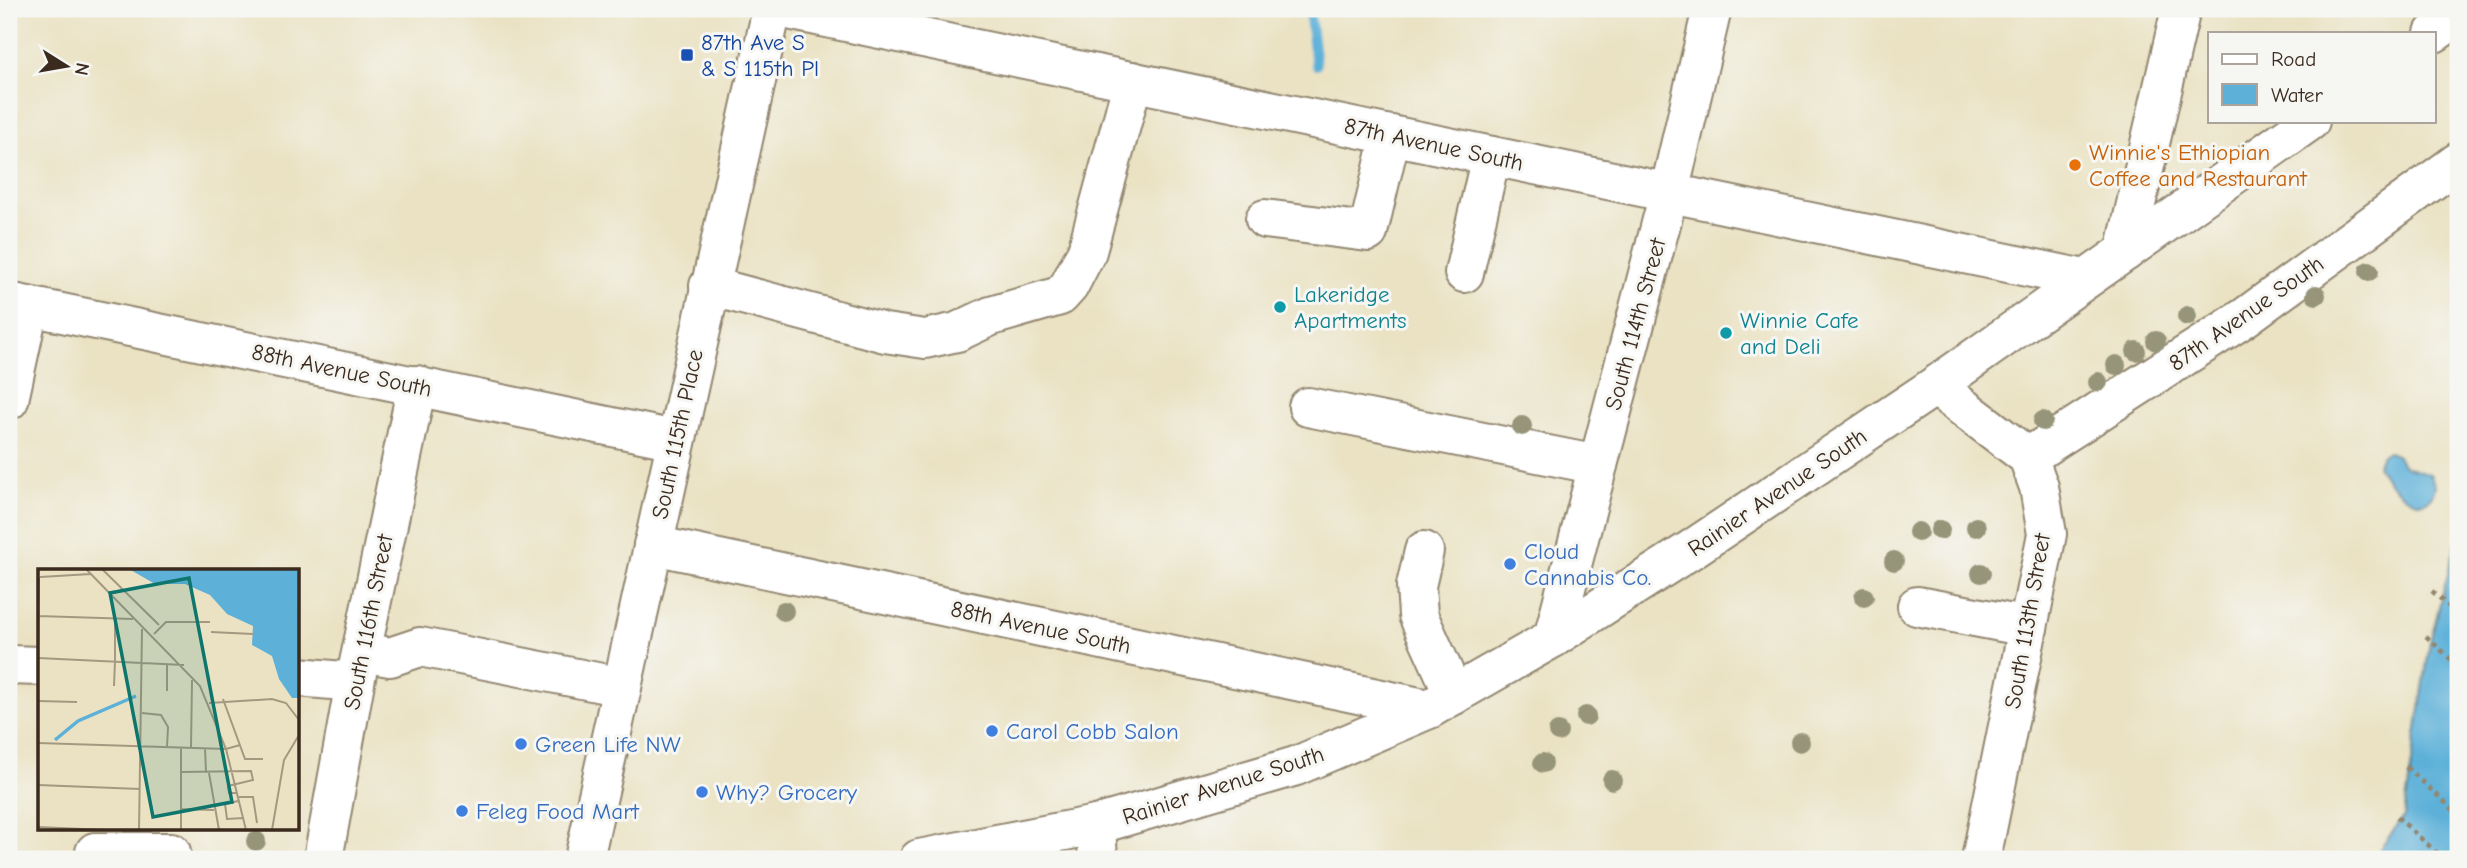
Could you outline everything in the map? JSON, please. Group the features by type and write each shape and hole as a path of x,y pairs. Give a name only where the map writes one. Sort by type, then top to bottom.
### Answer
{"street":[{"name":"South 115th Place","path":"584,859 772,9"},
{"name":"87th Avenue South","path":"783,9 2085,279"},
{"name":"South 114th Street","path":"1553,638 1670,193 1712,9"},
{"path":"2125,252 2181,9"},
{"path":"2435,32 2458,16"},
{"path":"709,286 885,333 925,339 957,332 991,316 1060,296 1069,286 1087,251 1133,81"},
{"name":"Rainier Avenue South","path":"919,859 1097,842 1296,766 1441,702 1553,638 1935,386 2309,122"},
{"path":"1265,219 1368,232 1391,135"},
{"path":"1464,273 1491,156"},
{"name":"87th Avenue South","path":"2028,457 2244,318 2458,162"},
{"path":"9,400 19,304"},
{"name":"88th Avenue South","path":"19,304 675,440"},
{"name":"South 116th Street","path":"323,859 358,667 417,385"},
{"path":"1935,386 2028,457"},
{"path":"1308,407 1598,465"},
{"name":"South 113th Street","path":"1981,859 2047,534 2039,487 2028,457"},
{"name":"88th Avenue South","path":"653,545 1441,702"},
{"path":"1424,551 1416,586 1418,615 1441,702"},
{"path":"1917,606 2028,627"},
{"path":"299,677 358,667 420,647 622,687"},
{"path":"9,665 38,666"},
{"path":"94,859 95,852 171,852 171,859"}],"path":[{"path":"2432,592 2458,615"},
{"path":"2426,636 2458,666"},
{"path":"2406,767 2458,814"},
{"path":"2397,817 2444,859"}],"water":[{"path":"2389,452 2396,455 2404,466 2430,474 2435,486 2431,497 2424,502 2416,501 2406,497 2389,482 2377,466 2382,454"},
{"path":"2458,536 2458,859 2373,859 2404,816 2430,642"}],"waterway":[{"path":"1309,9 1316,65"}],"place":[{"name":"87th Ave S & S 115th Pl","path":"687,55"},
{"name":"Winnie's Ethiopian Coffee and Restaurant","path":"2075,165"},
{"name":"Lakeridge Apartments","path":"1280,307"},
{"name":"Winnie Cafe and Deli","path":"1726,333"},
{"name":"Cloud Cannabis Co.","path":"1510,564"},
{"name":"Carol Cobb Salon","path":"992,731"},
{"name":"Green Life NW","path":"521,744"},
{"name":"Why? Grocery","path":"702,792"},
{"name":"Feleg Food Mart","path":"462,811"}]}
